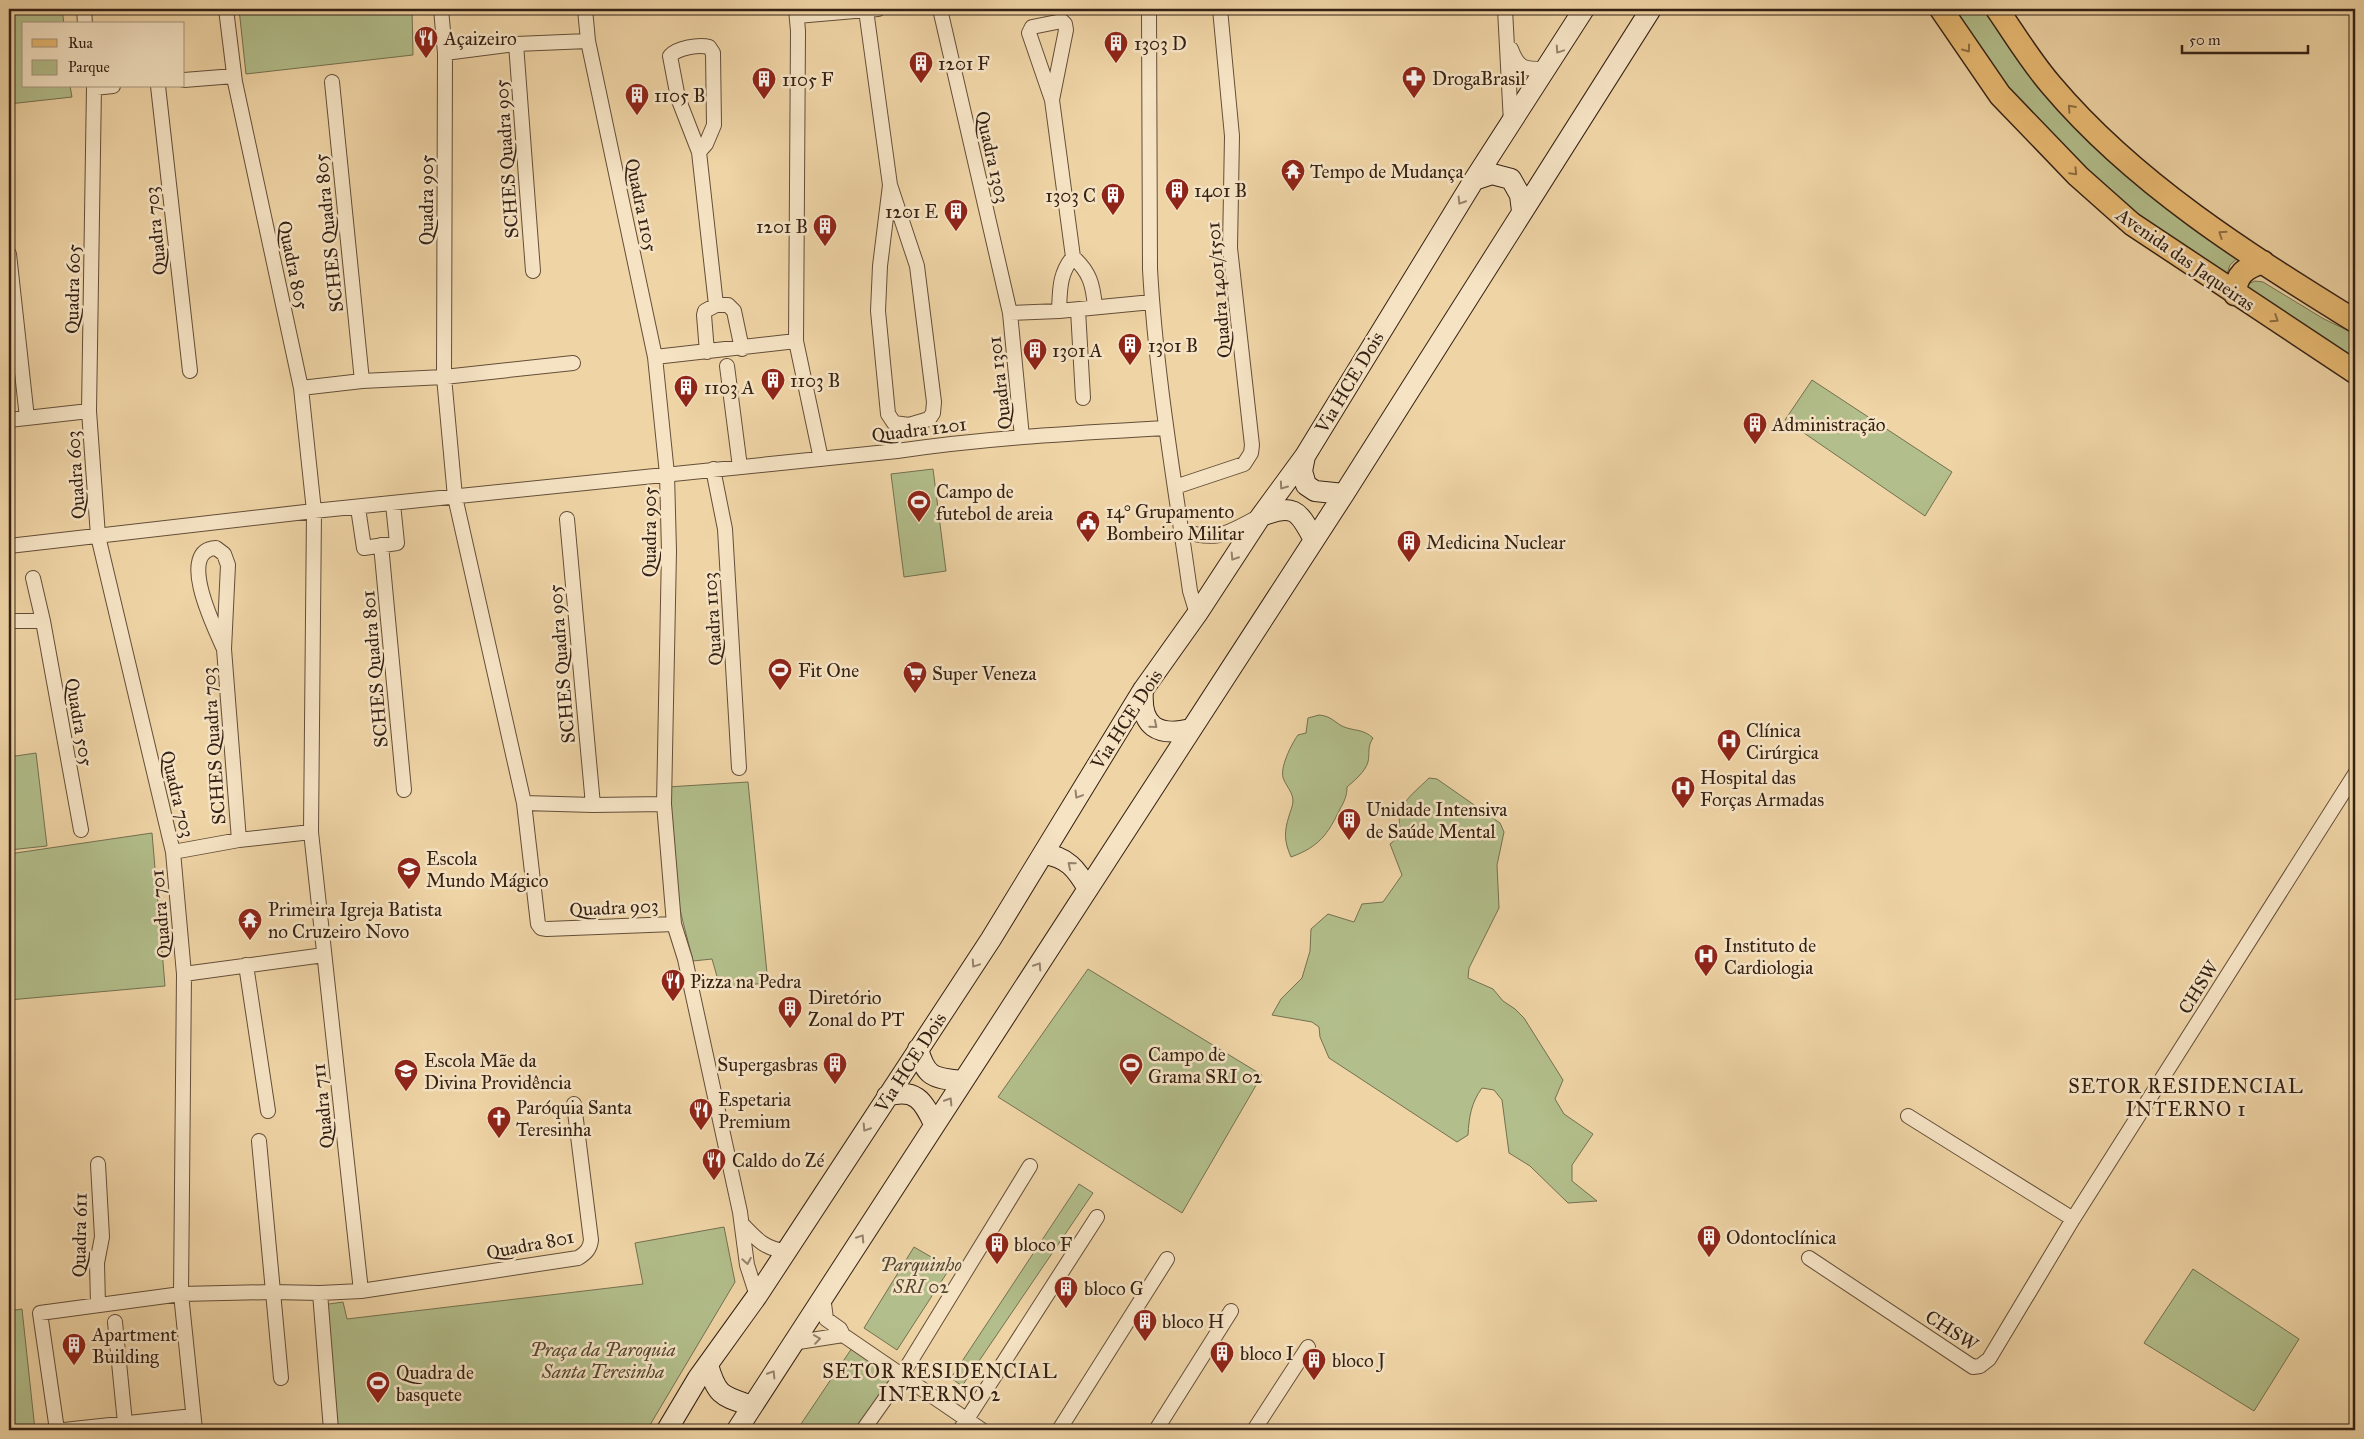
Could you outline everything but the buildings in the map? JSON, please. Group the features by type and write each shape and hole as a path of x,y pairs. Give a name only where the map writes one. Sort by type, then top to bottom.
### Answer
{"main road":[{"name":"Via HCE Dois","path":"667,1430 698,1378 757,1296 991,939 1143,690 1197,614 1261,516 1305,456 1474,180 1584,9"},
{"path":"737,1430 934,1124 1088,890 1313,538 1344,494 1651,9"},
{"name":"Avenida das Jaqueiras","path":"1941,9 2000,95 2078,176 2132,224 2234,294 2355,372"},
{"path":"1997,9 2051,85 2080,118 2140,172 2190,212 2355,321"},
{"path":"1474,180 1492,174 1511,179 1520,195 1522,212"},
{"path":"2234,294 2240,274 2248,267 2263,262"},
{"path":"1305,456 1302,471 1306,485 1315,492 1344,494"},
{"path":"1261,516 1281,509 1294,510 1303,520 1313,538"},
{"path":"1143,690 1143,711 1154,727 1160,731 1173,733 1191,729"},
{"path":"1044,854 1066,860 1078,871 1088,890"},
{"path":"918,1049 928,1073 938,1078 962,1081"},
{"path":"887,1096 900,1092 912,1093 928,1109 934,1124"},
{"path":"708,1365 713,1384 720,1392 752,1406"}],"street":[{"path":"84,9 86,22"},
{"name":"Quadra 805","path":"226,9 234,76 301,388"},
{"name":"Quadra 905","path":"441,9 444,53 444,377 455,497 524,803"},
{"name":"Quadra 1105","path":"585,9 588,41 655,357"},
{"path":"796,341 742,349 655,357 667,474 821,459 796,341 796,12 872,9 890,185 917,266 934,402 933,413 929,419 908,425 894,424 888,414 878,313 880,266 890,185"},
{"name":"Quadra 1303","path":"940,9 1010,313"},
{"path":"1149,9 1152,302 1165,428 1190,591 1197,614"},
{"name":"Quadra 1401/1501","path":"1175,487 1244,464 1251,454 1252,445 1230,248 1232,136 1220,9"},
{"path":"1505,9 1511,124"},
{"path":"1052,100 1066,30 1065,24 1062,21 1032,27 1029,31 1052,100 1073,257 1086,270 1091,279 1095,307"},
{"path":"444,53 516,44 588,41"},
{"path":"1508,41 1520,65 1527,68 1546,69"},
{"name":"SCHES Quadra 905","path":"516,44 533,270"},
{"path":"699,152 706,144 714,125 713,53 709,47 701,46 674,52 670,56 678,98 699,152 716,306"},
{"path":"185,80 234,76"},
{"name":"SCHES Quadra 805","path":"332,82 362,381"},
{"name":"Quadra 605","path":"89,411 94,88"},
{"name":"Quadra 703","path":"158,88 190,371"},
{"path":"9,254 27,418"},
{"path":"1059,312 1061,277 1073,257"},
{"name":"Quadra 1301","path":"1152,302 1059,312 1010,313 1022,437 1165,428"},
{"path":"707,352 704,315 705,311 716,306 728,305 734,311 742,349"},
{"path":"1078,310 1083,398"},
{"path":"64,1430 124,1423 194,1423 181,1294 184,974 324,955 311,832 314,511 301,388 362,381 444,377 573,363"},
{"path":"727,366 740,467"},
{"path":"9,420 89,411"},
{"name":"Quadra 603","path":"9,546 98,536 89,411"},
{"name":"Quadra 1201","path":"821,459 1022,437"},
{"name":"Quadra 1103","path":"713,469 725,529 739,768"},
{"name":"Quadra 905","path":"455,497 667,474 669,551 664,804"},
{"path":"98,536 455,497"},
{"path":"358,508 364,548 397,542 393,504"},
{"path":"1182,530 1204,537 1214,537 1230,532 1261,516"},
{"name":"SCHES Quadra 905","path":"567,519 593,805"},
{"name":"Quadra 703","path":"98,536 173,852 239,840 311,832"},
{"name":"SCHES Quadra 801","path":"381,545 404,790"},
{"name":"SCHES Quadra 703","path":"224,649 205,604 198,575 200,554 207,548 216,548 224,554 228,565 224,649 239,840"},
{"name":"Quadra 505","path":"33,578 43,621 81,830"},
{"path":"9,621 43,621"},
{"name":"CHSW","path":"1809,1258 1974,1367 1989,1359 2073,1220 2355,774"},
{"path":"524,803 593,805 664,804"},
{"name":"Quadra 903","path":"524,803 537,918 541,928 547,929 674,924 664,804"},
{"name":"Quadra 701","path":"173,852 184,974"},
{"path":"674,924 685,959 742,1224 746,1265 757,1296"},
{"name":"Quadra 711","path":"324,955 361,1291"},
{"path":"246,965 268,1111"},
{"name":"Quadra 801","path":"361,1291 578,1258 585,1254 591,1246 591,1240 574,1104"},
{"path":"1908,1116 2073,1220"},
{"path":"259,1142 281,1378"},
{"name":"Quadra 611","path":"98,1164 102,1237 97,1263 98,1305"},
{"path":"863,1430 902,1375 1030,1166"},
{"path":"963,1425 1096,1217"},
{"path":"742,1224 757,1241 767,1248 787,1251"},
{"path":"1059,1430 1167,1259"},
{"path":"56,1430 40,1313 181,1294 361,1291"},
{"path":"320,1293 331,1430"},
{"path":"823,1296 826,1319 840,1329 843,1335 902,1375 963,1425 982,1430"},
{"path":"1156,1430 1231,1311"},
{"path":"115,1322 124,1423"},
{"path":"792,1344 843,1335"},
{"path":"1254,1430 1308,1347"}],"green space":[{"path":"9,9 62,9 64,22 22,22 22,88 70,88 72,97 9,104"},
{"path":"239,9 412,9 413,55 246,74"},
{"path":"1949,9 1985,9 1992,19 2239,257 2230,265 2226,277 2126,207 2082,169 2004,85"},
{"path":"2255,281 2263,282 2324,319 2355,334 2355,361 2247,287"},
{"path":"1812,380 1952,472 1925,516 1785,420"},
{"name":"Campo de futebol de areia","path":"933,469 946,571 904,577 891,474"},
{"path":"1319,715 1328,717 1343,727 1364,732 1373,738 1369,747 1367,766 1347,787 1344,801 1327,833 1309,849 1291,857 1286,841 1286,832 1293,798 1284,780 1284,763 1295,739 1298,735 1306,733 1308,718"},
{"path":"36,753 47,846 9,850 9,757"},
{"path":"1429,778 1437,779 1500,823 1504,832 1497,865 1499,908 1469,968 1468,978 1493,989 1503,1001 1524,1018 1563,1080 1555,1099 1564,1114 1593,1134 1572,1165 1572,1181 1597,1201 1568,1203 1530,1166 1509,1153 1502,1100 1494,1090 1482,1088 1471,1110 1468,1135 1457,1142 1329,1058 1320,1037 1319,1027 1312,1022 1272,1015 1281,999 1302,978 1310,951 1311,929 1328,914 1354,922 1362,904 1383,902 1402,875 1390,844 1402,834 1399,816 1401,809"},
{"path":"748,782 768,983 720,987 712,959 693,961 672,867 667,787"},
{"path":"152,833 165,986 9,1000 9,854"},
{"name":"Campo de Grama SRI 02","path":"1088,969 1262,1075 1182,1213 998,1097"},
{"path":"1079,1184 1093,1193 962,1386 951,1378"},
{"name":"Praça da Paroquia Santa Teresinha","path":"724,1227 735,1282 647,1430 337,1430 322,1305 343,1302 347,1319 643,1284 635,1243"},
{"name":"Parquinho SRI 02","path":"914,1247 950,1268 897,1350 864,1328"},
{"path":"2193,1269 2299,1339 2254,1411 2144,1343"},
{"path":"22,1309 35,1430 9,1430 14,1429 9,1379 9,1311"},
{"path":"852,1348 894,1376 856,1430 797,1430"}],"place":[{"name":"Açaizeiro","path":"426,59"},
{"name":"1303 D","path":"1116,64"},
{"name":"1201 F","path":"921,84"},
{"name":"DrogaBrasil","path":"1414,99"},
{"name":"1105 F","path":"764,100"},
{"name":"1105 B","path":"637,116"},
{"name":"Tempo de Mudança","path":"1293,192"},
{"name":"1401 B","path":"1177,211"},
{"name":"1303 C","path":"1113,216"},
{"name":"1201 E","path":"956,232"},
{"name":"1201 B","path":"825,247"},
{"name":"1301 B","path":"1130,366"},
{"name":"1301 A","path":"1035,371"},
{"name":"1103 B","path":"773,401"},
{"name":"1103 A","path":"686,408"},
{"name":"Administração","path":"1755,445"},
{"name":"Campo de futebol de areia","path":"919,523"},
{"name":"14° Grupamento Bombeiro Militar","path":"1088,543"},
{"name":"Medicina Nuclear","path":"1409,563"},
{"name":"Fit One","path":"780,691"},
{"name":"Super Veneza","path":"915,694"},
{"name":"Clínica Cirúrgica","path":"1729,762"},
{"name":"Hospital das Forças Armadas","path":"1683,809"},
{"name":"Unidade Intensiva de Saúde Mental","path":"1349,841"},
{"name":"Escola Mundo Mágico","path":"409,890"},
{"name":"Primeira Igreja Batista no Cruzeiro Novo","path":"250,941"},
{"name":"Instituto de Cardiologia","path":"1706,977"},
{"name":"Pizza na Pedra","path":"673,1002"},
{"name":"Diretório Zonal do PT","path":"790,1029"},
{"name":"Supergasbras","path":"835,1085"},
{"name":"Campo de Grama SRI 02","path":"1131,1086"},
{"name":"Escola Mãe da Divina Providência","path":"406,1092"},
{"name":"Espetaria Premium","path":"701,1131"},
{"name":"Paróquia Santa Teresinha","path":"499,1139"},
{"name":"Caldo do Zé","path":"714,1181"},
{"name":"Odontoclínica","path":"1709,1258"},
{"name":"bloco F","path":"997,1265"},
{"name":"bloco G","path":"1066,1309"},
{"name":"bloco H","path":"1145,1342"},
{"name":"Apartment Building","path":"74,1366"},
{"name":"bloco I","path":"1222,1374"},
{"name":"bloco J","path":"1314,1381"},
{"name":"Quadra de basquete","path":"378,1404"}],"district":[{"name":"SETOR RESIDENCIAL INTERNO 1","path":"2186,1098"},
{"name":"SETOR RESIDENCIAL INTERNO 2","path":"940,1382"}]}
